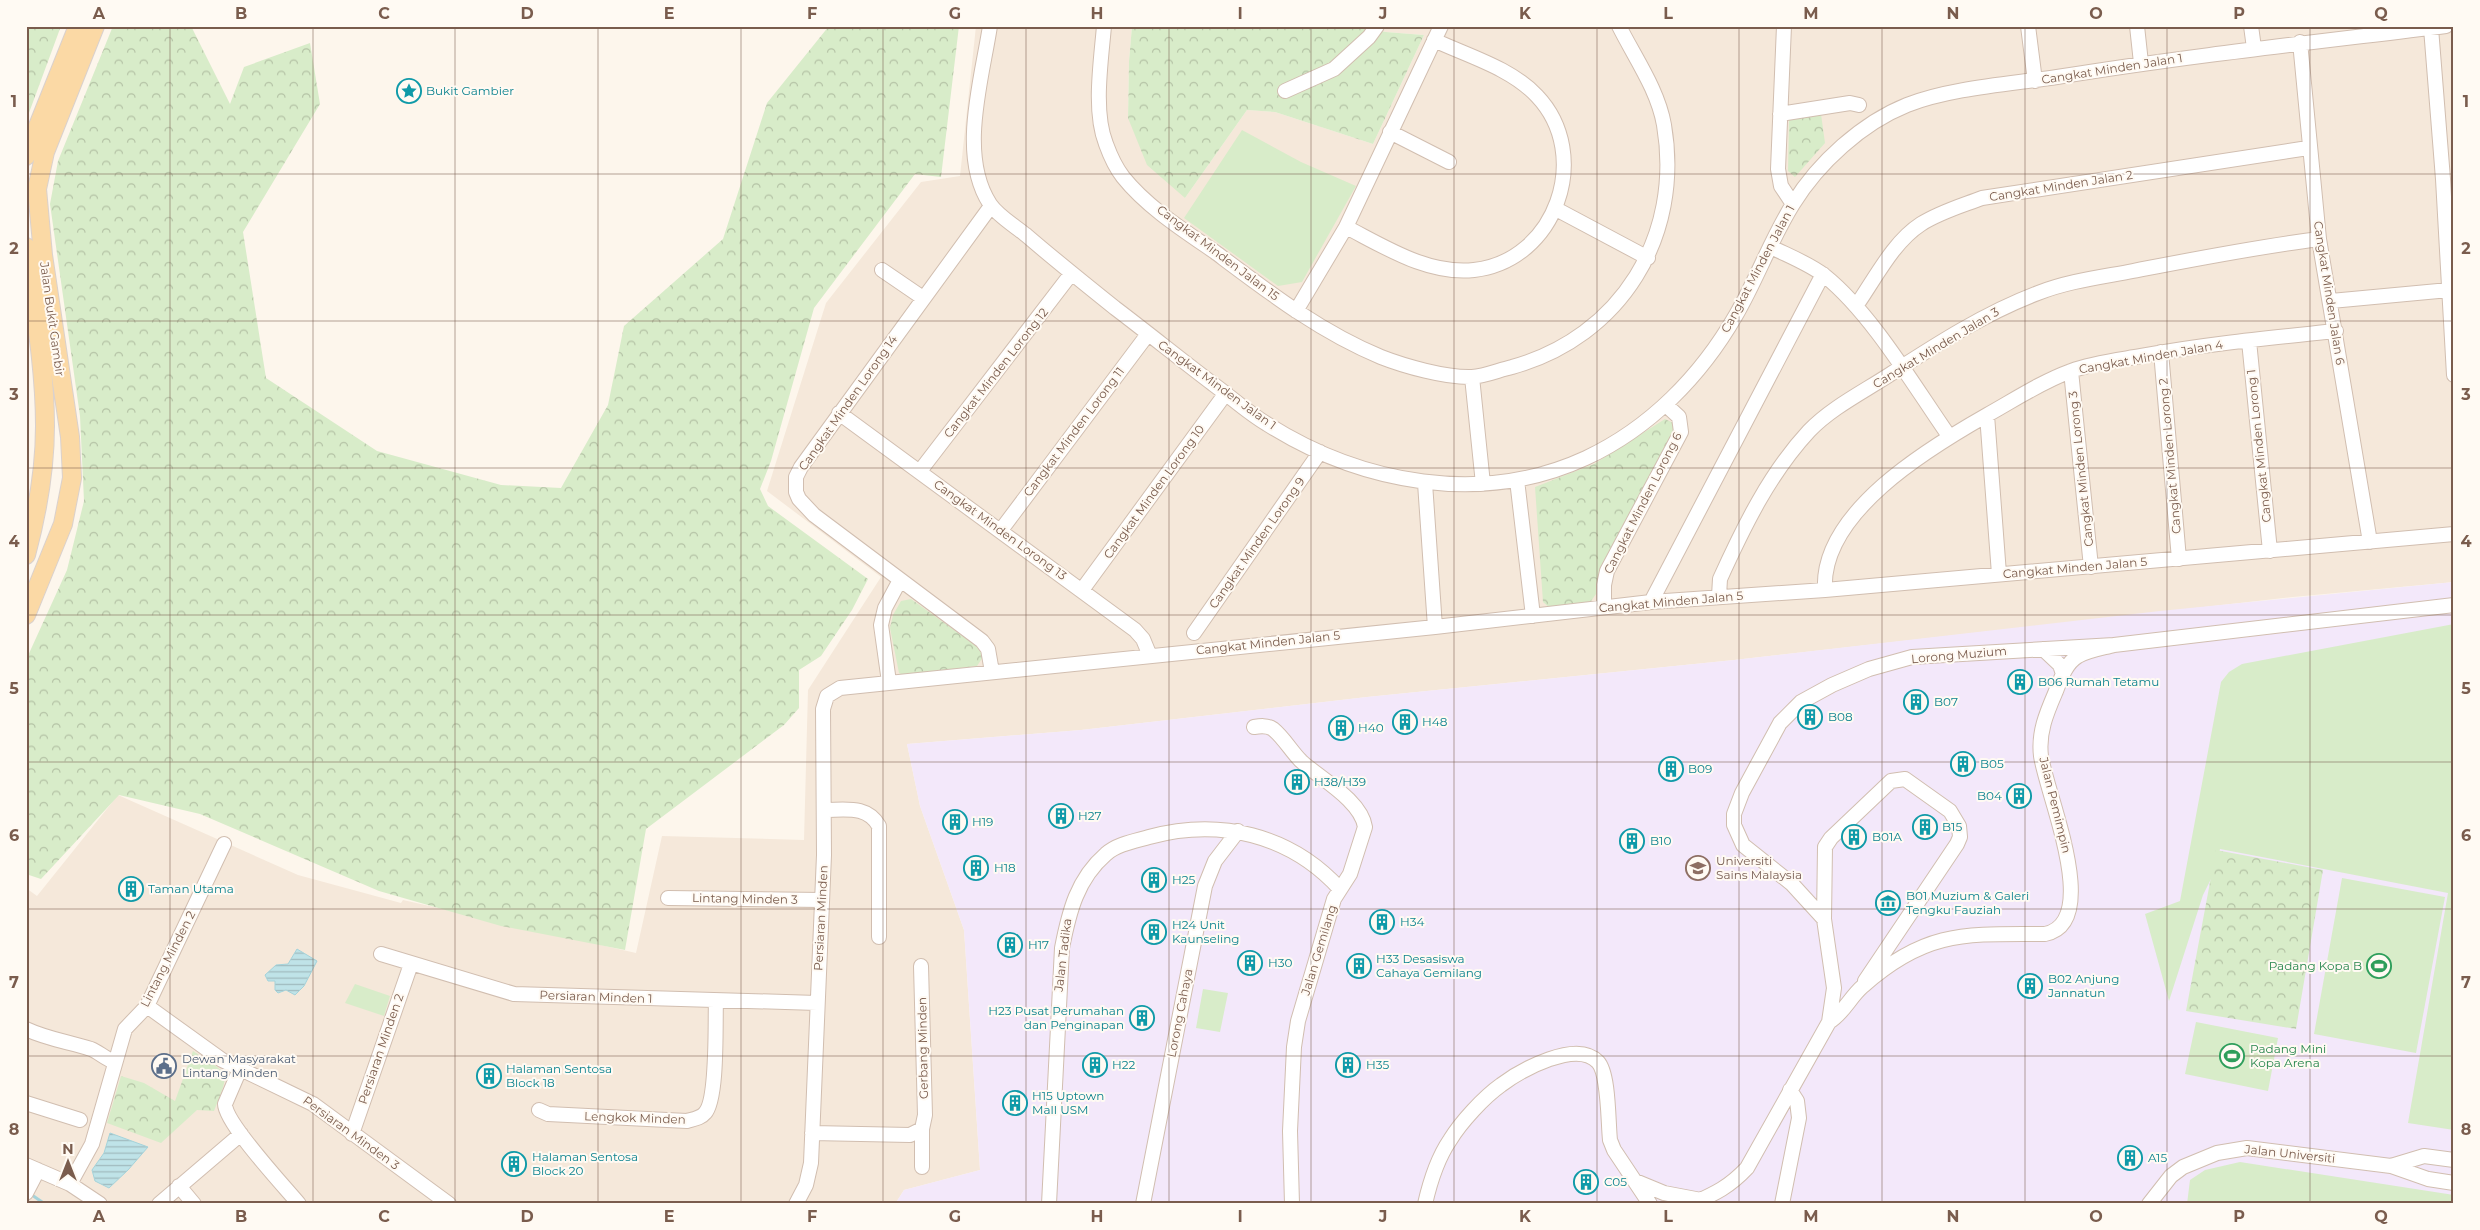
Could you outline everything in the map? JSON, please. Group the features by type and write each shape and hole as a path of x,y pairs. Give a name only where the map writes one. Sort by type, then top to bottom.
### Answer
{"main road":[{"path":"26,156 78,26"},
{"name":"Jalan Bukit Gambir","path":"26,615 64,524 72,478 70,437 43,255 36,189 45,152 95,26"},
{"name":"Jalan Bukit Gambir","path":"26,247 43,382 44,450 34,522 26,555"},
{"path":"26,496 44,450"},
{"path":"34,522 42,513 51,511 59,516 64,524"}],"street":[{"name":"Cangkat Minden Jalan 1","path":"990,26 973,143 977,170 991,206 1071,274 1267,424 1320,452 1372,472 1425,483 1483,484 1517,480 1583,459 1634,430 1666,405 1706,361 1734,319 1793,204 1806,186 1854,136 1888,114 1921,100 2035,80 2300,42 2362,30 2446,26"},
{"name":"Cangkat Minden Jalan 15","path":"1104,26 1100,119 1106,144 1122,176 1160,212 1296,311 1339,337 1382,358 1444,373 1472,377 1524,364 1575,340 1595,324 1619,300 1648,258 1666,203 1669,175 1668,148 1664,121 1654,95 1619,26"},
{"path":"1285,91 1334,70 1377,26"},
{"path":"1296,311 1346,227 1441,26"},
{"path":"1784,26 1779,180 1785,194 1793,204"},
{"path":"2028,26 2035,80"},
{"path":"2137,26 2141,64"},
{"path":"2251,26 2254,48"},
{"path":"2431,28 2443,178 2454,374"},
{"path":"1346,227 1420,263 1456,271 1473,270 1503,263 1519,254 1532,242 1556,209 1560,194 1563,160 1561,140 1550,111 1537,95 1514,76 1434,40"},
{"name":"Cangkat Minden Jalan 6","path":"2300,42 2308,148 2319,239 2331,300 2370,542"},
{"path":"1780,114 1850,104 1859,105"},
{"path":"1390,132 1449,162"},
{"name":"Cangkat Minden Jalan 2","path":"1856,306 1896,248 1920,225 1947,210 1982,198 2308,148"},
{"name":"Cangkat Minden Lorong 14","path":"991,206 922,298 801,467 796,477 796,492 814,515 982,641 988,649 992,672"},
{"path":"1556,209 1648,258"},
{"name":"Cangkat Minden Jalan 3","path":"1719,596 1720,579 1734,548 1770,482 1790,452 1811,429 1838,408 1901,367 1979,320 2040,292 2247,248 2319,239"},
{"path":"1772,247 1823,274 1856,306 1949,436"},
{"path":"882,270 922,298"},
{"name":"Cangkat Minden Lorong 12","path":"920,472 1071,274"},
{"path":"1651,602 1823,274"},
{"path":"2331,300 2449,290"},
{"name":"Cangkat Minden Jalan 4","path":"1825,590 1825,570 1828,561 1850,522 1880,488 1903,468 1949,436 2027,392 2071,371 2161,352 2336,331"},
{"name":"Cangkat Minden Lorong 11","path":"1001,530 1148,334"},
{"name":"Cangkat Minden Lorong 1","path":"2249,340 2270,551"},
{"name":"Cangkat Minden Lorong 2","path":"2161,352 2179,559"},
{"name":"Cangkat Minden Lorong 3","path":"2071,371 2091,567"},
{"path":"1472,377 1483,484"},
{"name":"Cangkat Minden Lorong 10","path":"1082,590 1226,393"},
{"name":"Cangkat Minden Lorong 6","path":"1604,607 1604,585 1607,571 1681,432 1679,417 1666,405"},
{"name":"Cangkat Minden Lorong 13","path":"839,413 1135,630 1143,639 1150,656"},
{"path":"1987,415 1999,574"},
{"name":"Cangkat Minden Lorong 9","path":"1194,633 1320,452"},
{"path":"1517,480 1533,616"},
{"path":"1425,483 1435,627"},
{"name":"Cangkat Minden Jalan 5","path":"890,682 1435,627 1651,602 1825,590 2454,534"},
{"path":"890,682 881,625 885,608 900,580"},
{"name":"Jalan Pemimpin","path":"1829,1022 1838,1017 1860,989 1895,961 1933,941 1972,935 2045,934 2054,932 2065,923 2070,908 2068,855 2042,757 2040,736 2046,715 2063,674 2068,665 2078,656 2114,645 2454,605"},
{"name":"Lorong Muzium","path":"1824,919 1792,884 1743,845 1734,825 1734,814 1742,793 1780,723 1801,702 1832,684 1912,657 2114,645"},
{"path":"2043,648 2060,665 2063,674"},
{"name":"Persiaran Minden","path":"796,1204 809,1175 812,1133 822,900 824,810 823,709 825,700 840,688 890,682"},
{"name":"Jalan Gemilang","path":"1254,727 1265,726 1272,729 1303,763 1333,785 1363,820 1365,827 1350,874 1334,899 1298,1021 1294,1047 1290,1131 1292,1204"},
{"path":"1635,1181 1664,1193 1697,1202 1731,1184 1746,1168 1829,1022 1833,1006 1833,984 1824,919 1824,852 1827,842 1891,781 1900,778 1910,781 1955,816 1960,831 1957,844 1860,989 1845,992 1833,984"},
{"path":"824,810 862,810 871,815 879,826 879,937"},
{"name":"Jalan Tadika","path":"1049,1204 1058,991 1062,948 1070,908 1088,875 1107,853 1116,847 1166,832 1211,827 1238,831 1284,847 1306,859 1324,871 1340,889"},
{"name":"Lorong Cahaya","path":"1143,1204 1204,886 1211,869 1238,831"},
{"name":"Lintang Minden 2","path":"70,1184 92,1144 125,1029 146,1006 224,844"},
{"name":"Lintang Minden 3","path":"668,898 822,900"},
{"name":"Persiaran Minden 1","path":"381,954 514,994 817,1002"},
{"name":"Persiaran Minden 2","path":"352,1134 411,964"},
{"name":"Gerbang Minden","path":"921,966 925,1115 922,1129 922,1167"},
{"name":"Lengkok Minden","path":"539,1110 548,1114 687,1121 705,1114 709,1107 713,1088 716,1000"},
{"name":"Persiaran Minden 3","path":"146,1006 222,1060 302,1097 449,1204"},
{"path":"27,1034 94,1050 104,1046 117,1055"},
{"path":"1425,1204 1440,1157 1450,1139 1490,1094 1503,1083 1546,1060 1574,1053 1592,1057 1602,1070 1610,1140 1614,1150 1650,1204"},
{"path":"240,1069 225,1110 241,1134 299,1204"},
{"path":"1782,1204 1799,1118 1797,1101 1790,1090"},
{"path":"26,1103 80,1120"},
{"path":"812,1133 910,1135 922,1129"},
{"path":"159,1204 241,1134"},
{"name":"Jalan Universiti","path":"2150,1204 2171,1176 2183,1167 2197,1160 2247,1148 2391,1166 2428,1179 2454,1183"},
{"name":"Jalan Universiti","path":"2391,1166 2424,1156 2454,1160"},
{"path":"26,1193 32,1172 70,1184 100,1204"},
{"path":"179,1186 194,1204"}],"shaded area":[{"path":"976,26 1132,26 1128,118 1185,198 1247,110 1275,112 1373,144 1424,35 1386,32 1358,26 2454,26 2454,582 2293,597 1734,660 1367,697 1081,730 907,744 920,806 964,930 980,1170 904,1190 895,1204 26,1204 26,888 37,896 118,795 298,875 401,903 403,900 636,953 662,836 804,840 808,690 881,577 767,491 826,303 921,182 960,176"},
{"name":"Universiti Sains Malaysia","path":"2454,582 2454,1204 895,1204 904,1190 980,1170 964,930 920,806 907,744 1081,730 1367,697 1734,660 2160,611"}],"green space":[{"path":"26,26 61,26 26,121"},
{"path":"113,26 191,26 230,104 244,67 310,43 320,104 243,232 266,378 377,451 501,485 561,488 608,405 624,326 723,239 767,103 829,26 959,26 941,177 915,174 814,308 771,461 760,489 768,506 868,579 852,610 821,656 799,670 799,708 784,725 646,829 625,950 501,926 379,891 200,814 119,795 41,879 26,874 26,660 67,570 84,501 80,416 50,204 58,161"},
{"path":"1132,26 1358,26 1386,32 1424,35 1373,144 1275,112 1247,110 1185,198 1147,165 1128,118"},
{"path":"1821,114 1825,143 1795,177 1788,171 1789,119"},
{"path":"1242,130 1301,162 1356,186 1302,282 1278,286 1184,218"},
{"path":"1665,419 1673,423 1673,431 1600,570 1596,594 1589,604 1550,608 1543,602 1535,487 1594,464"},
{"path":"911,599 979,648 983,657 977,666 903,675 899,673 890,628 893,615 901,601"},
{"path":"2454,624 2454,1130 2408,1123 2448,893 2220,849 2216,869 2203,895 2169,1001 2145,914 2180,901 2221,682 2229,672 2242,664"},
{"path":"2216,850 2323,870 2296,1029 2186,1011"},
{"name":"Padang Kopa B","path":"2342,878 2445,897 2416,1053 2314,1034"},
{"path":"355,984 390,996 384,1016 345,1003"},
{"path":"1203,989 1228,993 1220,1032 1196,1028"},
{"name":"Padang Mini Kopa Arena","path":"2196,1022 2278,1038 2268,1091 2185,1074"},
{"path":"193,1051 224,1074 225,1080 214,1111 197,1110 161,1143 107,1123 121,1076 144,1083 175,1101"},
{"path":"2240,1162 2454,1195 2454,1204 2187,1204 2190,1180 2205,1170"}],"water":[{"path":"297,949 317,961 304,986 295,995 286,990 278,993 275,990 275,981 268,981 265,975 276,965 288,964"},
{"path":"110,1133 148,1147 109,1188 95,1181 92,1170 104,1153"}],"waterway":[{"path":"29,1193 45,1204"}],"place":[{"name":"Bukit Gambier","path":"409,91"},
{"name":"B06 Rumah Tetamu","path":"2020,682"},
{"name":"B07","path":"1916,702"},
{"name":"B08","path":"1810,717"},
{"name":"H48","path":"1405,722"},
{"name":"H40","path":"1341,728"},
{"name":"B05","path":"1963,764"},
{"name":"B09","path":"1671,769"},
{"name":"H38/H39","path":"1297,782"},
{"name":"B04","path":"2019,796"},
{"name":"H27","path":"1061,816"},
{"name":"H19","path":"955,822"},
{"name":"B15","path":"1925,827"},
{"name":"B01A","path":"1854,837"},
{"name":"B10","path":"1632,841"},
{"name":"H18","path":"976,868"},
{"name":"Universiti Sains Malaysia","path":"1698,868"},
{"name":"H25","path":"1154,880"},
{"name":"Taman Utama","path":"131,889"},
{"name":"B01 Muzium & Galeri Tengku Fauziah","path":"1888,903"},
{"name":"H34","path":"1382,922"},
{"name":"H24 Unit Kaunseling","path":"1154,932"},
{"name":"H17","path":"1010,945"},
{"name":"H30","path":"1250,963"},
{"name":"H33 Desasiswa Cahaya Gemilang","path":"1359,966"},
{"name":"Padang Kopa B","path":"2379,966"},
{"name":"B02 Anjung Jannatun","path":"2030,986"},
{"name":"H23 Pusat Perumahan dan Penginapan","path":"1142,1018"},
{"name":"Padang Mini Kopa Arena","path":"2232,1056"},
{"name":"H22","path":"1095,1065"},
{"name":"H35","path":"1348,1065"},
{"name":"Dewan Masyarakat Lintang Minden","path":"164,1066"},
{"name":"Halaman Sentosa Block 18","path":"489,1076"},
{"name":"H15 Uptown Mall USM","path":"1015,1103"},
{"name":"A15","path":"2130,1158"},
{"name":"Halaman Sentosa Block 20","path":"514,1164"},
{"name":"C05","path":"1586,1182"}]}
